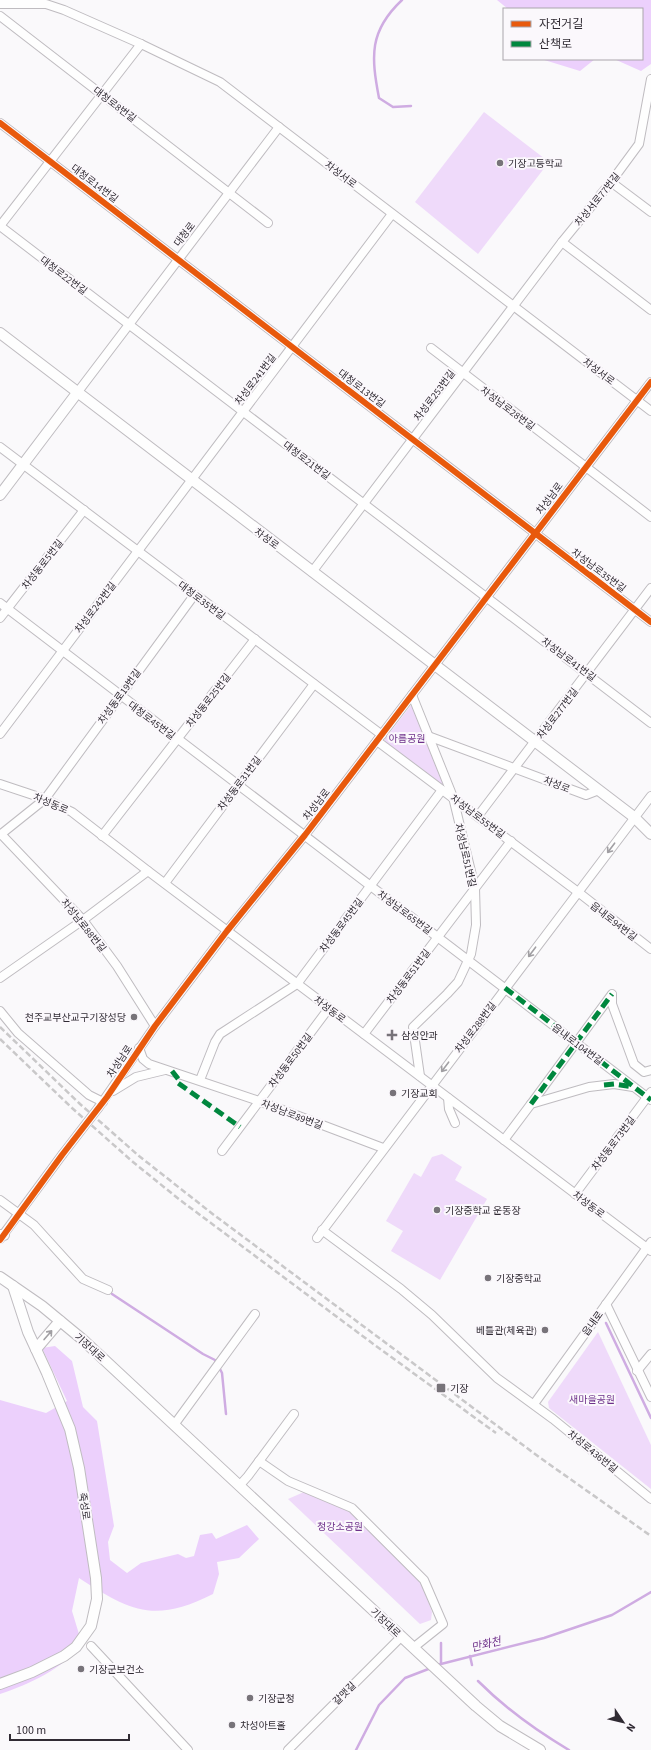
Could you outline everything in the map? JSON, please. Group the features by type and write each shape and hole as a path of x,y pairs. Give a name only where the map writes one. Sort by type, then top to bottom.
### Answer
{"main road":[{"name":"차성로","path":"0,333 599,790 634,817 649,831"},
{"name":"대청로","path":"0,494 77,393"},
{"name":"기장대로","path":"0,1277 60,1321 92,1348 444,1677 500,1726 540,1750"},
{"name":"죽성로","path":"0,1684 32,1672 64,1656 76,1647 91,1626 97,1599 96,1578 79,1468 72,1437 50,1380 25,1324 13,1286"},
{"path":"36,1349 60,1321"}],"street":[{"name":"차성서로","path":"0,4 46,4 64,10 141,44 220,82 651,411"},
{"name":"대청로8번길","path":"0,16 268,223"},
{"path":"0,226 141,44"},
{"name":"차성서로77번길","path":"514,306 562,242 612,182 639,144 648,110 651,79"},
{"name":"대청로14번길","path":"0,123 178,259"},
{"name":"대청로","path":"77,393 279,127"},
{"path":"612,182 651,212"},
{"name":"차성로241번길","path":"191,480 392,214"},
{"name":"대청로22번길","path":"0,226 128,324"},
{"path":"562,242 651,310"},
{"name":"대청로13번길","path":"178,259 535,533"},
{"name":"차성로253번길","path":"312,572 514,306"},
{"name":"대청로21번길","path":"128,324 487,597"},
{"name":"차성남로28번길","path":"431,348 651,517"},
{"name":"차성남로","path":"1,1236 103,1102 139,1048 227,931 305,836 651,382"},
{"name":"대청로35번길","path":"0,447 314,684 379,738"},
{"name":"차성로242번길","path":"0,734 191,480"},
{"name":"차성동로5번길","path":"0,618 84,510"},
{"name":"차성남로35번길","path":"535,533 651,622"},
{"name":"차성로277번길","path":"535,742 651,588"},
{"name":"차성동로19번길","path":"0,834 45,799 195,594"},
{"name":"차성남로41번길","path":"487,597 651,722"},
{"name":"대청로45번길","path":"0,603 305,836"},
{"name":"차성동로25번길","path":"102,836 255,639"},
{"name":"차성동로31번길","path":"165,883 314,684"},
{"name":"차성남로51번길","path":"412,695 453,797 475,888 476,932 468,960 458,982 413,1027 420,1076"},
{"path":"428,736 515,768"},
{"name":"차성남로55번길","path":"379,738 442,790 578,892"},
{"path":"478,816 535,742"},
{"name":"차성로","path":"515,768 586,795 599,790"},
{"name":"차성동로","path":"0,784 45,799 72,812 148,872 165,883 575,1194 650,1247"},
{"name":"차성동로45번길","path":"297,984 442,790"},
{"name":"차성로288번길","path":"317,1238 383,1148 651,796"},
{"name":"차성남로88번길","path":"0,834 83,920 117,966 155,1026"},
{"name":"차성남로65번길","path":"305,836 505,988"},
{"name":"차성동로51번길","path":"364,1034 511,841"},
{"path":"0,978 148,872"},
{"name":"읍내로94번길","path":"578,892 651,949"},
{"path":"200,1080 215,1042 220,1034 297,984"},
{"name":"읍내로104번길","path":"505,988 635,1088 650,1096"},
{"path":"504,1140 612,994 612,1004 634,1064 644,1072 651,1070"},
{"name":"차성동로50번길","path":"222,1151 329,1008"},
{"path":"0,1011 18,1033 89,1095 103,1102 118,1087 132,1079 145,1074 168,1070"},
{"name":"차성남로89번길","path":"139,1048 143,1059 146,1062 259,1101 383,1148"},
{"path":"531,1104 568,1092 604,1085 614,1084 635,1088"},
{"name":"차성동로73번길","path":"575,1194 650,1096"},
{"path":"448,1098 449,1110 455,1123"},
{"path":"0,1200 34,1225 83,1279 108,1290"},
{"name":"차성로436번길","path":"322,1230 401,1289 432,1315 497,1378 534,1404 651,1499"},
{"name":"읍내로","path":"534,1404 606,1304 650,1247"},
{"path":"606,1304 637,1371 651,1397"},
{"path":"174,1425 212,1375 255,1314"},
{"path":"637,1371 651,1354"},
{"path":"239,1486 294,1414"},
{"path":"259,1461 288,1481 352,1508 424,1580 443,1624 415,1649"},
{"name":"갈맷길","path":"288,1750 401,1637"},
{"path":"91,1646 188,1750"}],"green space":[{"path":"484,112 549,162 478,254 415,202"},
{"name":"아름공원","path":"412,704 444,787 385,743 385,739"},
{"name":"기장중학교 운동장","path":"442,1154 462,1167 455,1180 487,1199 440,1280 391,1251 403,1231 386,1221 414,1173 421,1177 432,1157"},
{"name":"새마을공원","path":"598,1332 651,1445 651,1489 549,1408 548,1402"},
{"name":"청강소공원","path":"304,1492 349,1511 421,1582 432,1612 431,1620 420,1624 288,1499"}],"shaded area":[{"path":"497,0 651,0 651,64 641,71 616,60 643,60 643,8 507,8"},
{"path":"544,60 594,60 580,71"},
{"path":"55,1346 72,1361 83,1407 97,1421 114,1526 108,1542 110,1560 127,1573 141,1563 178,1554 186,1558 194,1556 200,1535 212,1533 216,1539 247,1525 259,1539 239,1558 217,1562 219,1574 213,1594 174,1609 158,1611 143,1610 113,1599 79,1578 72,1611 82,1644 66,1661 45,1675 34,1681 0,1694 0,1400 46,1413 67,1401 42,1348"}],"waterway":[{"path":"402,0 383,22 378,34 374,57 376,83 379,98 393,107 411,106"},
{"path":"112,1294 203,1354 215,1360 216,1363"},
{"path":"606,1323 651,1418"},
{"path":"219,1367 222,1373 226,1414"},
{"name":"만화천","path":"437,1665 544,1638 612,1615 651,1592"},
{"path":"441,1643 441,1664"},
{"name":"만화천","path":"470,1656 472,1665"},
{"name":"만화천","path":"356,1750 379,1705 405,1678 431,1668"},
{"path":"478,1681 521,1718 544,1735 569,1750"}],"railway":[{"path":"0,1027 80,1104 139,1156 214,1215 539,1457 651,1536"},
{"path":"0,1039 72,1108 133,1162 180,1200 496,1433"}],"marked path":[{"path":"505,988 651,1100"},
{"path":"531,1104 612,994"},
{"path":"172,1071 179,1080 178,1083 240,1127"},
{"path":"604,1085 614,1084 633,1087"}],"cycle path":[{"path":"0,123 651,622"},
{"path":"0,1240 62,1155 107,1097 155,1026 227,931 305,835 651,382"}],"place":[{"name":"기장고등학교","path":"500,163"},
{"name":"천주교부산교구기장성당","path":"134,1017"},
{"name":"삼성안과","path":"392,1035"},
{"name":"기장교회","path":"393,1093"},
{"name":"기장중학교 운동장","path":"437,1210"},
{"name":"기장중학교","path":"488,1278"},
{"name":"베틀관(체육관)","path":"545,1330"},
{"name":"기장","path":"441,1388"},
{"name":"기장군보건소","path":"81,1669"},
{"name":"기장군청","path":"250,1698"},
{"name":"차성아트홀","path":"232,1725"}]}
